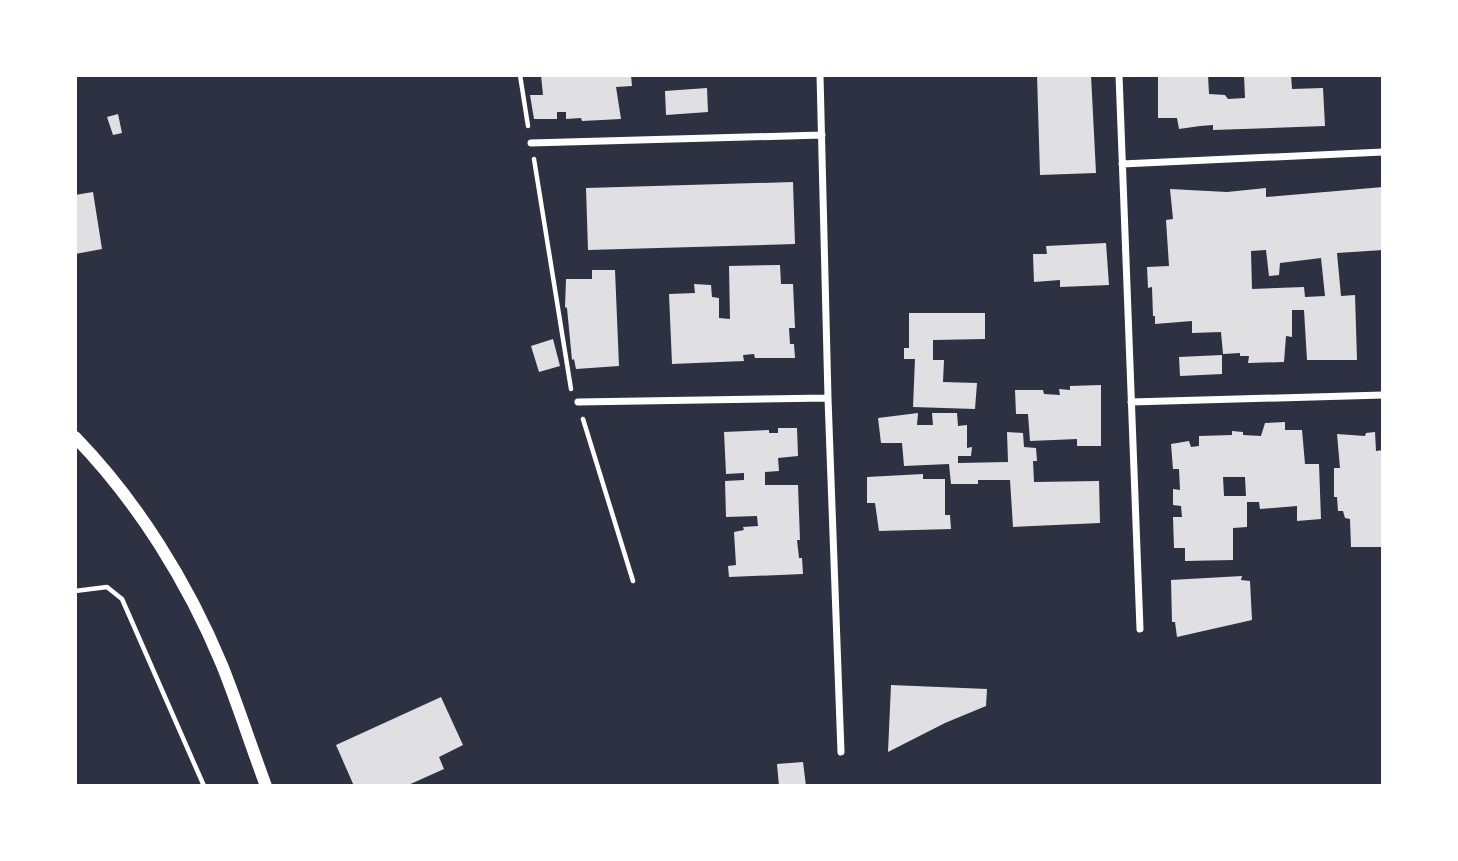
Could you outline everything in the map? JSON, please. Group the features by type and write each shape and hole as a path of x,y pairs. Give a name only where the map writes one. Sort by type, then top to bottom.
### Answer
{"street":[{"path":"820,75 841,752"},
{"path":"1119,75 1140,629"},
{"path":"531,143 822,135"},
{"path":"1122,164 1383,152"},
{"path":"1131,402 1383,395"},
{"path":"578,402 828,398"},
{"path":"75,437 141,517 183,585 221,664 266,786"}],"path":[{"path":"520,75 570,386 578,402 633,581"},
{"path":"75,591 107,587 122,599 204,786"}],"building":[{"path":"541,75 631,75 632,86 616,87 621,119 582,121 581,118 566,119 566,112 557,112 557,119 534,119 530,95 543,95"},
{"path":"1037,75 1091,75 1096,173 1040,175"},
{"path":"1158,75 1208,75 1209,94 1225,95 1228,99 1245,98 1244,75 1291,75 1292,89 1323,88 1325,126 1213,130 1213,125 1179,129 1177,118 1158,118"},
{"path":"707,88 708,112 666,115 665,91"},
{"path":"118,114 122,133 113,135 107,117"},
{"path":"793,182 795,244 588,250 586,188"},
{"path":"1383,187 1383,250 1337,253 1341,296 1355,295 1357,360 1307,360 1304,310 1292,310 1292,337 1286,336 1284,362 1248,363 1249,356 1240,356 1240,353 1223,354 1221,332 1192,333 1192,321 1155,324 1152,287 1148,288 1147,267 1169,266 1166,220 1173,219 1170,189 1227,192 1266,188 1266,197","holes":["1266,250 1269,276 1279,275 1280,263 1321,258 1325,296 1305,297 1304,287 1252,289 1251,251"]},
{"path":"93,192 102,249 75,254 75,195"},
{"path":"1106,243 1109,285 1060,287 1060,280 1034,282 1033,254 1047,254 1046,246"},
{"path":"780,265 781,284 793,284 795,328 789,328 790,344 794,344 795,358 755,358 754,354 743,355 744,361 672,364 669,294 695,293 694,284 711,285 712,297 719,298 719,318 730,319 729,266"},
{"path":"592,270 615,270 619,366 576,369 574,359 572,360 565,307 566,279 592,279"},
{"path":"909,313 985,313 985,339 933,340 933,360 944,360 943,382 977,383 975,409 913,407 915,359 904,359 904,348 909,348"},
{"path":"553,339 560,366 539,372 531,346"},
{"path":"1222,355 1222,374 1180,376 1179,357"},
{"path":"1101,385 1101,446 1077,446 1077,439 1030,441 1028,414 1016,414 1015,390 1043,390 1044,394 1060,395 1059,389 1070,390 1070,386"},
{"path":"918,413 917,425 933,425 932,413 957,413 958,426 967,425 967,448 972,447 971,456 958,456 958,463 1008,462 1007,432 1023,433 1024,447 1036,448 1037,461 1033,461 1034,482 1099,481 1100,523 1013,527 1010,480 978,480 978,484 951,484 949,464 904,466 902,443 881,443 878,418"},
{"path":"1285,422 1285,430 1302,430 1305,464 1319,464 1321,519 1297,521 1297,506 1260,509 1259,502 1247,502 1247,527 1233,528 1233,560 1185,561 1185,548 1174,548 1173,517 1182,517 1181,506 1173,505 1173,489 1180,490 1179,469 1173,469 1171,444 1189,441 1191,447 1199,446 1199,436 1232,435 1232,431 1261,436 1265,423","holes":["1223,477 1245,477 1246,496 1224,496"]},
{"path":"778,428 797,428 798,456 778,458 779,471 765,472 765,485 798,485 800,540 797,540 803,574 729,577 728,566 736,565 734,532 744,530 743,527 758,526 757,516 726,517 725,481 744,480 744,473 726,474 724,432 769,430 769,433 778,433"},
{"path":"1375,432 1376,451 1383,450 1383,547 1351,547 1350,519 1345,518 1343,511 1338,511 1337,497 1334,497 1334,468 1340,468 1337,434 1365,436 1366,433"},
{"path":"923,474 923,479 945,479 945,515 950,515 951,529 879,531 875,503 867,503 867,477"},
{"path":"1242,576 1241,580 1250,581 1252,620 1177,637 1175,622 1172,622 1171,580"},
{"path":"891,685 987,689 986,706 888,752"},
{"path":"441,697 463,745 439,757 444,769 406,786 354,786 336,745"},
{"path":"803,762 806,786 779,786 777,764"}]}
